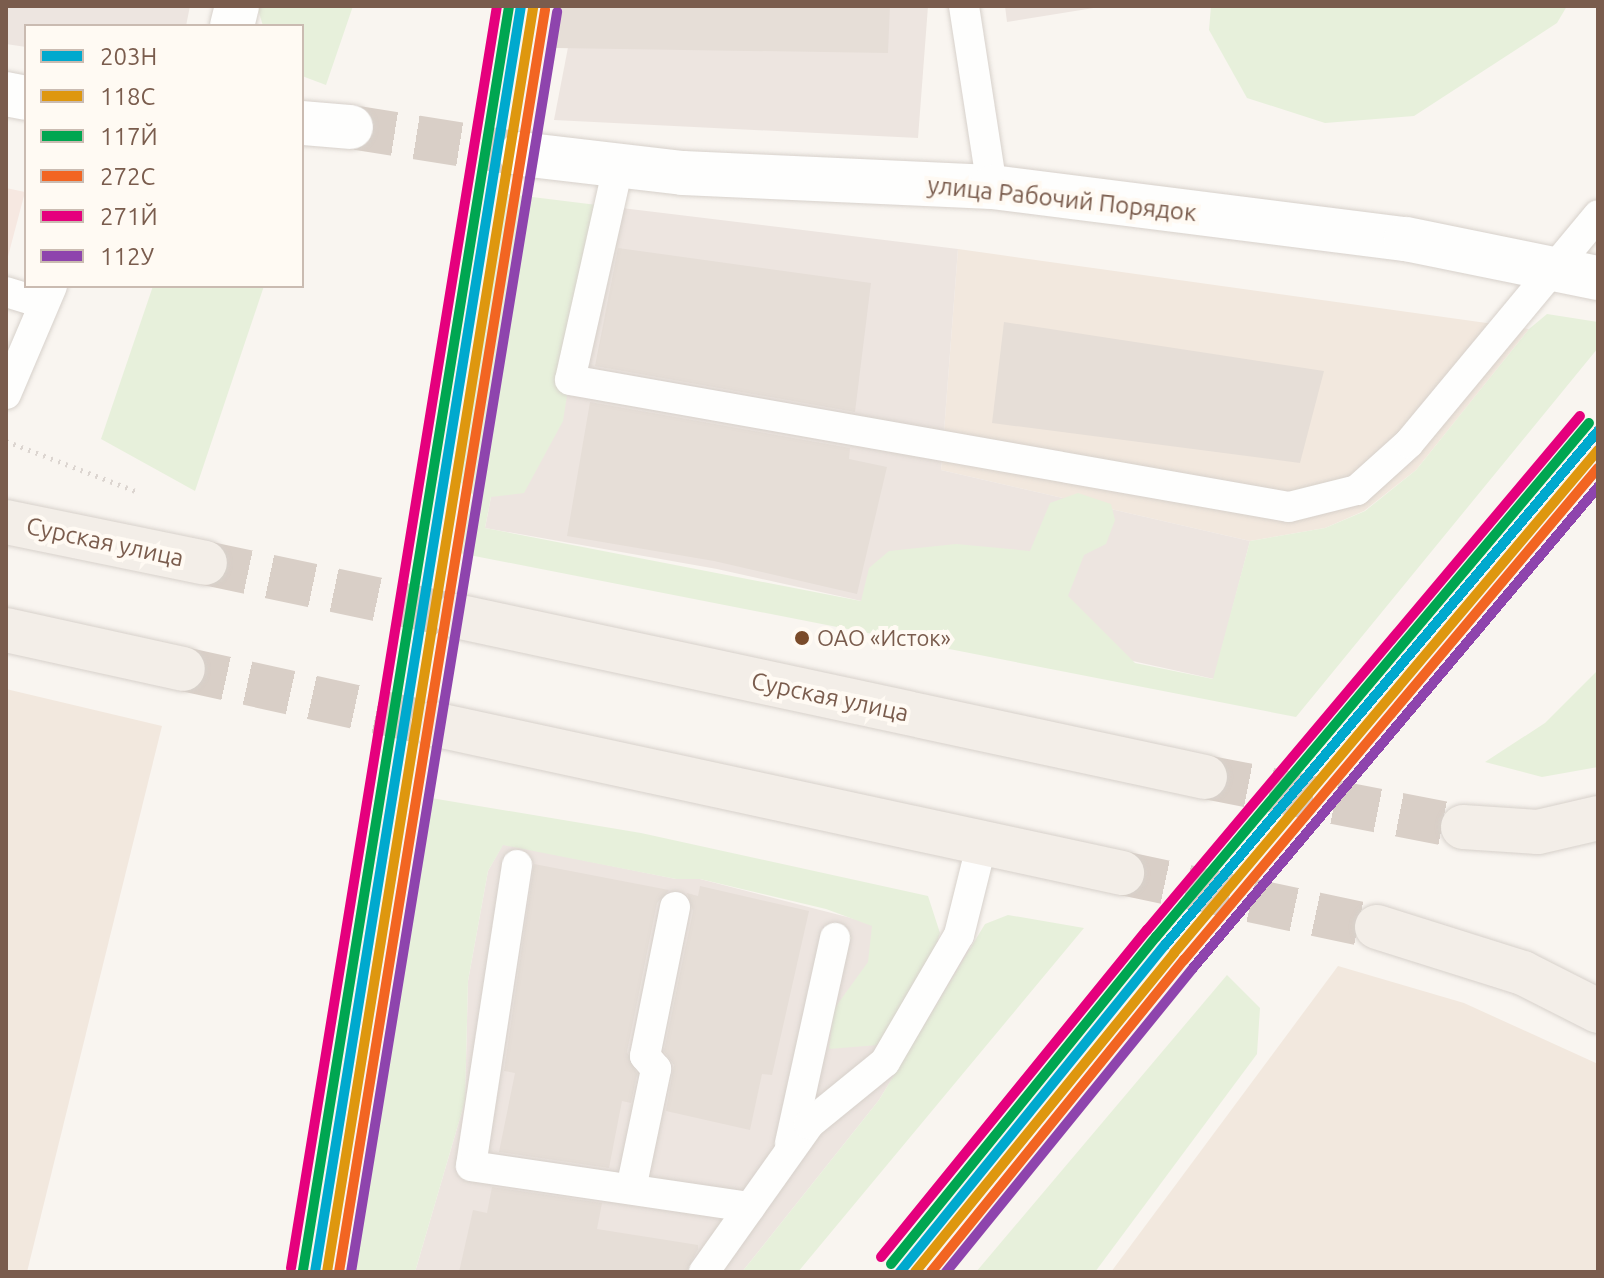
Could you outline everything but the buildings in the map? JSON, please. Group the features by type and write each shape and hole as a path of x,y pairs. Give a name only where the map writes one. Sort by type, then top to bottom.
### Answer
{"main road":[{"path":"6,490 82,538"},
{"name":"Сурская улица","path":"6,522 205,563"},
{"name":"Сурская улица","path":"456,616 1205,777"},
{"path":"6,630 183,669"},
{"path":"433,724 1122,873"},
{"path":"1463,827 1538,832 1598,818"},
{"path":"1377,927 1523,973 1598,1011"}],"street":[{"path":"304,123 351,127"},
{"name":"улица Рабочий Порядок","path":"521,154 618,167 992,187 1406,239 1556,267 1598,278"}],"lane":[{"path":"964,6 992,187"},
{"path":"618,167 570,380 1289,507 1357,490 1409,443 1598,215"},
{"path":"6,292 47,295 6,394"},
{"path":"704,1272 809,1124 885,1062 959,935 982,843"},
{"path":"517,865 471,1166 750,1207"},
{"path":"631,1189 656,1069 645,1056 675,907"},
{"path":"787,1155 835,938"}],"path":[{"path":"6,441 143,494"}],"shaded area":[{"path":"6,6 190,6 186,24 24,24 24,47 6,44"},
{"path":"576,6 928,6 918,138 554,120"},
{"path":"1005,6 1106,6 1007,22"},
{"path":"6,188 24,192 24,196 6,264"},
{"path":"597,205 958,249 941,470 1250,541 1214,679 717,569 485,528 491,497"},
{"path":"958,249 1529,329 1416,470 1364,511 1325,528 1250,541 941,470"},
{"path":"6,689 162,726 27,1272 6,1272"},
{"path":"503,844 676,879 700,879 971,949 879,1100 742,1272 415,1272 465,1101 468,981 488,871"},
{"path":"1338,966 1464,1003 1598,1064 1598,1272 1111,1272"}],"green space":[{"path":"257,6 353,6 326,85 304,77 304,24 262,24"},
{"path":"1211,6 1567,6 1557,23 1414,116 1325,123 1247,98 1209,30"},
{"path":"501,193 597,205 563,421 524,493 491,497 485,528 861,601 869,568 889,551 956,544 1030,551 1050,503 1078,493 1111,504 1115,520 1106,544 1084,555 1068,596 1135,663 1213,679 1250,541 1325,528 1365,511 1416,470 1529,329 1547,314 1598,322 1598,348 1296,717 459,553 473,495 452,473"},
{"path":"152,288 263,288 195,491 101,439"},
{"path":"1598,670 1598,767 1542,777 1485,762 1545,723"},
{"path":"431,798 641,833 928,896 940,933 932,956 878,1045 829,1049 834,1009 868,962 872,926 826,909 700,879 676,879 503,845 488,871 468,981 465,1101 415,1272 351,1272"},
{"path":"1008,915 1084,928 798,1272 742,1272 879,1100 985,924"},
{"path":"1227,975 1260,1008 1257,1054 1095,1272 976,1272"}],"tunnel":[{"path":"351,127 521,154"},
{"path":"205,563 456,616"},
{"path":"183,669 433,724"},
{"path":"1205,777 1463,827"},
{"path":"1122,873 1377,927"}],"transit line":[{"name":"271Й","path":"291,1268 497,6"},
{"name":"117Й","path":"303,1270 509,6"},
{"name":"203Н","path":"315,1272 521,6"},
{"name":"118С","path":"327,1272 533,8"},
{"name":"272С","path":"339,1272 545,10"},
{"name":"112У","path":"351,1272 557,12"},
{"name":"271Й","path":"881,1257 1147,930 1580,416"},
{"name":"117Й","path":"891,1264 1156,937 1589,423"},
{"name":"203Н","path":"900,1272 1165,945 1598,431"},
{"name":"118С","path":"915,1272 1174,953 1598,450"},
{"name":"272С","path":"931,1272 1184,960 1598,468"},
{"name":"112У","path":"946,1272 1193,968 1598,487"}],"place":[{"name":"ОАО «Исток»","path":"802,638"}]}
